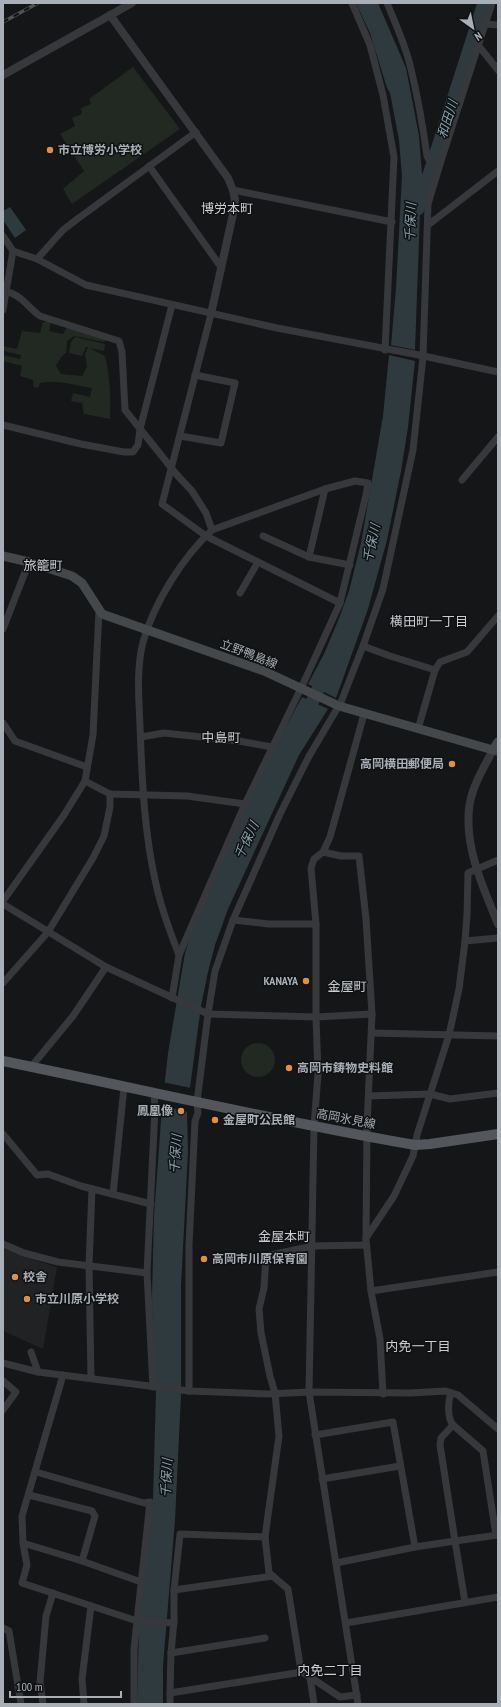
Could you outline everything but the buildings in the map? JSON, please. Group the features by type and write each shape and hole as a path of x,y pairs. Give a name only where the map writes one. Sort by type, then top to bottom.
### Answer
{"main road":[{"path":"3,556 29,562 72,576 82,583 99,610"},
{"name":"立野鴨島線","path":"99,610 102,614 264,671 337,705 495,751"},
{"path":"495,751 498,742"},
{"path":"3,1061 156,1094"},
{"name":"高岡氷見線","path":"156,1094 314,1126 415,1144 430,1144 498,1134"}],"street":[{"path":"3,75 132,3"},
{"path":"352,3 370,45 383,95 394,157 386,350"},
{"path":"387,3 411,68 420,110 427,156 429,160 438,163"},
{"path":"188,1391 189,1245 195,1121 198,1113 194,1101 206,1013 215,971 233,920 277,821 308,758 337,705 363,646 383,589 413,450 421,356 428,204 438,163 492,3"},
{"path":"110,15 228,178 235,200 211,314 162,504 206,536 340,603"},
{"path":"485,24 498,25"},
{"path":"478,45 498,70"},
{"path":"37,259 63,230 196,132"},
{"path":"149,166 221,267"},
{"path":"428,225 498,171"},
{"path":"233,190 392,222"},
{"path":"3,236 13,251 37,259 86,285 211,314 498,372"},
{"path":"3,310 5,291 13,251"},
{"path":"5,291 21,297 32,310 40,316 119,340 122,352 125,410 200,501 212,530"},
{"path":"3,425 81,444 124,452 133,452 138,445 140,429 172,305"},
{"path":"180,436 221,443 235,383 196,375"},
{"path":"462,480 498,437"},
{"path":"173,999 179,956 245,804 302,689 340,603 368,483 355,481 325,489 212,530 175,575 161,596 147,629 138,673 144,795 149,842 156,884 171,935 179,956"},
{"path":"309,557 325,489"},
{"path":"263,536 309,557 350,565"},
{"path":"3,629 29,562"},
{"path":"240,593 258,562"},
{"path":"3,901 64,815 85,781 93,735 99,610"},
{"path":"418,729 435,670 440,662 467,652 498,616"},
{"path":"363,646 435,670"},
{"path":"358,1704 309,1392 314,1126 318,1074 316,1017 316,924 311,868 314,859 323,852 330,837 364,714"},
{"path":"3,723 15,741 87,767"},
{"path":"141,737 164,733 239,741 272,747"},
{"path":"495,751 480,772 469,809 470,848 498,924"},
{"path":"85,781 110,794 187,796 245,804"},
{"path":"3,983 48,932 93,858 104,836 110,807 110,794"},
{"path":"323,852 341,856 359,856 366,919 372,1014 367,1136 366,1242 371,1291 380,1339 383,1394"},
{"path":"366,1242 394,1196 413,1156 415,1144 449,1035 459,989 465,941 468,873 498,860"},
{"path":"3,904 106,967 206,1013 316,1017 372,1014"},
{"path":"233,920 270,924 316,924"},
{"path":"465,941 498,938"},
{"path":"32,1067 73,1016 106,967"},
{"path":"372,1033 498,1036"},
{"path":"113,1194 124,1087"},
{"path":"369,1096 430,1094 450,1099 498,1092"},
{"path":"153,1387 147,1273 156,1094"},
{"path":"3,1134 37,1175 48,1174 61,1180 151,1204"},
{"path":"3,1146 10,1141"},
{"path":"91,1378 89,1265 92,1188"},
{"path":"357,1694 340,1697 301,1671 288,1589 270,1573 265,1537 279,1436 275,1393 261,1333 259,1309 264,1288 266,1256 312,1246 366,1242"},
{"path":"3,1244 24,1253 58,1262 147,1273"},
{"path":"371,1291 498,1272"},
{"path":"31,1352 38,1372"},
{"path":"3,1362 38,1372 188,1391 269,1394 309,1392 383,1394 446,1391 458,1395 498,1429"},
{"path":"63,1375 22,1516 23,1543 27,1565 22,1583 138,1621 171,1623"},
{"path":"3,1380 16,1392 3,1410"},
{"path":"336,1563 455,1540 497,1535 483,1452 450,1422 449,1399 451,1393"},
{"path":"316,1435 393,1422 415,1547"},
{"path":"453,1425 441,1438 440,1445 465,1602"},
{"path":"322,1479 400,1466"},
{"path":"36,1472 144,1503 150,1502 134,1649 134,1704"},
{"path":"29,1495 92,1511 95,1516 82,1561"},
{"path":"170,1704 171,1623 180,1534 265,1537"},
{"path":"23,1543 82,1561 141,1582"},
{"path":"174,1590 273,1576"},
{"path":"43,1704 40,1682 46,1616 52,1593"},
{"path":"346,1623 498,1597"},
{"path":"84,1704 82,1679 91,1606"},
{"path":"3,1628 9,1631 21,1704"},
{"path":"171,1653 265,1638"},
{"path":"170,1693 296,1674 301,1671"},
{"path":"310,1677 314,1704"}],"shaded area":[{"path":"133,67 180,129 72,204 63,189 84,171 60,134 75,126 72,118 82,114 81,108 91,104 89,99"},
{"path":"43,322 51,322 49,331 63,334 67,327 107,340 104,342 74,336 67,341 66,353 61,357 56,366 61,374 82,376 87,367 85,354 88,347 86,347 82,356 69,353 71,342 75,337 105,344 104,351 89,348 105,356 110,387 110,419 84,414 82,403 71,401 73,393 90,397 92,388 53,382 40,383 38,388 34,387 33,380 20,376 22,366 3,361 3,355 20,359 21,355 3,351 3,346 17,349 22,331 40,333"},
{"path":"255,1043 261,1043 265,1044 272,1050 275,1060 274,1067 268,1074 261,1077 255,1077 251,1076 244,1070 241,1063 241,1057 242,1053 248,1046"},
{"name":"市立川原小学校","path":"3,1248 57,1267 43,1349 3,1331"}],"water":[{"path":"356,3 378,3 406,68 419,136 422,174 423,177 426,178 422,211 420,212 415,350 391,345 396,288 402,176 399,140 390,93 387,88 370,33"},
{"path":"10,207 26,230 15,238 3,220 3,211"},
{"path":"389,355 415,361 408,427 387,540 368,609 336,698 308,684 324,654 340,616 349,591 361,543 383,416"},
{"path":"302,697 328,709 299,755 228,909 215,945 201,1006 187,1110 188,1152 181,1286 181,1395 175,1520 163,1666 163,1704 137,1704 139,1629 153,1499 156,1392 153,1351 152,1296 154,1216 162,1107 168,1053 185,953 191,934 258,784"}],"pier":[{"path":"162,1082 191,1088 189,1112 160,1106"}],"waterway":[{"name":"和田川","path":"418,209 484,3"},
{"name":"千保川","path":"305,718 325,674"}],"railway":[{"path":"3,22 38,3"}],"place":[{"name":"市立博労小学校","path":"50,150"},
{"name":"高岡横田郵便局","path":"452,764"},
{"name":"KANAYA","path":"306,981"},
{"name":"高岡市鋳物史料館","path":"289,1068"},
{"name":"鳳凰像","path":"181,1111"},
{"name":"金屋町公民館","path":"215,1120"},
{"name":"高岡市川原保育園","path":"204,1259"},
{"name":"校舎","path":"15,1277"},
{"name":"市立川原小学校","path":"27,1299"}],"district":[{"name":"博労本町","path":"227,208"},
{"name":"旅籠町","path":"43,565"},
{"name":"横田町一丁目","path":"429,621"},
{"name":"中島町","path":"221,737"},
{"name":"金屋町","path":"347,986"},
{"name":"金屋本町","path":"284,1236"},
{"name":"内免一丁目","path":"418,1346"},
{"name":"内免二丁目","path":"330,1670"}]}
